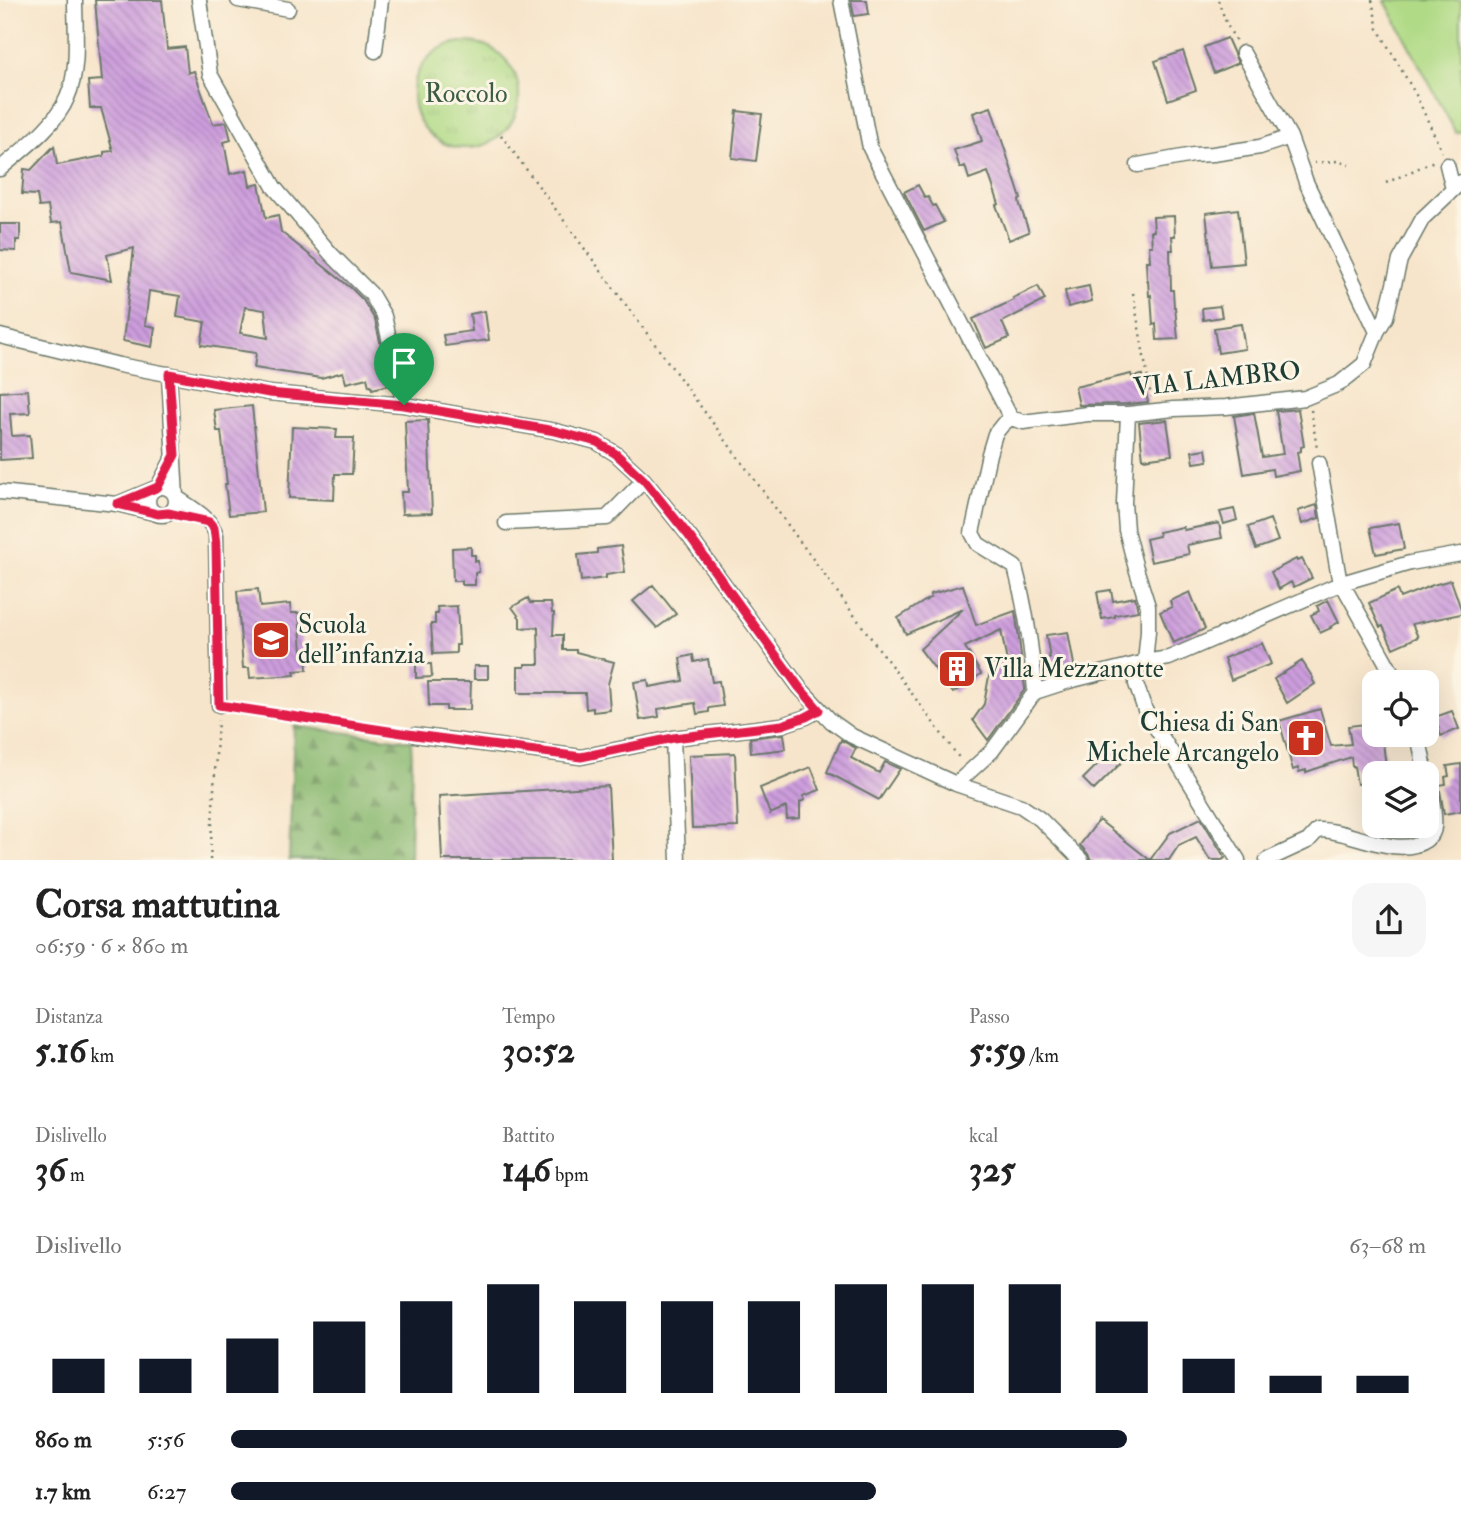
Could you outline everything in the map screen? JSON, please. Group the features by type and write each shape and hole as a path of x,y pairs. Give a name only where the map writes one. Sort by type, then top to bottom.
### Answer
{"street":[{"path":"0,169 45,128 58,114 67,98 75,62 75,0"},
{"path":"199,0 210,74 274,187 331,254 371,294 384,316 404,405"},
{"path":"239,0 288,9"},
{"path":"375,51 381,0"},
{"path":"841,0 870,148 1011,418 996,433 972,533 978,544 1015,567 1025,615 1035,692"},
{"path":"1243,54 1290,137 1306,182 1377,332"},
{"path":"1138,165 1260,147 1290,137"},
{"name":"VIA LAMBRO","path":"1011,418 1023,422 1088,414 1226,407 1308,397 1339,384 1364,364 1386,317 1400,260 1423,218 1457,185 1446,160"},
{"path":"0,336 119,365 269,393 404,405 555,431 597,442 616,454 644,480 689,536 799,687 831,721 852,736 956,783 1021,806 1040,819 1077,859"},
{"path":"163,514 176,505 169,374"},
{"path":"1128,414 1124,503 1126,530 1148,606 1148,631 1136,684 1145,710 1238,860"},
{"path":"163,514 151,509 148,501 150,492 158,487 175,455"},
{"path":"1319,463 1339,578 1390,670"},
{"path":"506,523 607,518 644,480"},
{"path":"117,504 158,487 167,487 214,528 219,705"},
{"path":"0,492 117,504 209,522"},
{"path":"956,783 992,751 1035,692 1069,681 1169,658 1342,583 1410,563 1461,554"},
{"path":"415,735 581,757 673,738 782,725 819,710"},
{"path":"673,738 678,860"},
{"path":"1266,860 1308,841 1318,830 1329,829 1396,849 1419,846 1429,838"}],"path":[{"path":"1218,0 1227,25 1243,54"},
{"path":"1372,0 1378,29 1416,95 1446,160 1387,183"},
{"path":"501,135 960,759"},
{"path":"1308,164 1338,161 1349,165"},
{"path":"1133,293 1153,411"},
{"path":"1308,397 1319,463"},
{"path":"210,860 219,705 415,735"}],"green space":[{"path":"1461,0 1461,131 1456,133 1385,1"},
{"name":"Roccolo","path":"466,42 486,46 504,57 515,75 519,95 515,115 504,133 486,144 466,148 446,144 428,133 417,115 413,95 417,75 428,57 446,46"},
{"path":"294,726 411,741 410,860 289,860"}],"building":[{"path":"95,0 162,0 167,49 185,47 188,73 194,71 213,124 227,124 231,140 224,142 230,174 247,170 250,186 259,184 266,218 278,215 281,232 363,300 375,320 390,385 372,389 367,378 346,383 343,372 321,378 254,368 256,353 201,345 205,322 177,317 180,296 149,291 145,325 155,327 152,347 123,341 134,248 107,255 112,280 71,272 62,222 51,223 48,206 39,207 37,195 22,194 24,169 31,170 54,146 57,165 104,156 104,152 113,151 101,108 90,108 88,81 102,80","holes":["245,307 265,310 268,338 240,333"]},
{"path":"851,0 867,0 869,14 854,16"},
{"path":"1227,38 1238,63 1214,73 1204,47"},
{"path":"1183,51 1196,90 1168,100 1155,61"},
{"path":"991,107 1029,232 1009,240 988,172 969,179 965,166 960,168 954,150 982,141 973,113"},
{"path":"737,111 762,114 756,161 732,158"},
{"path":"918,185 925,198 928,197 933,206 935,205 944,222 924,231 904,192"},
{"path":"1238,209 1244,263 1212,266 1206,213"},
{"path":"1174,216 1175,236 1172,236 1173,250 1170,250 1171,290 1178,339 1157,340 1146,261 1150,261 1153,217"},
{"path":"0,224 20,224 20,240 16,240 16,251 0,250"},
{"path":"1038,286 1045,300 1002,322 1009,338 986,348 973,319"},
{"path":"1089,286 1092,301 1068,307 1065,291"},
{"path":"1220,306 1222,317 1203,320 1202,308"},
{"path":"485,311 489,340 445,346 443,335 472,331 470,314"},
{"path":"1241,324 1245,349 1218,353 1214,328"},
{"path":"1131,374 1132,377 1142,375 1148,402 1079,405 1075,387"},
{"path":"28,390 30,413 10,414 12,436 30,435 32,458 0,460 0,392"},
{"path":"252,406 263,512 229,515 221,431 217,431 214,410"},
{"path":"1298,409 1304,446 1297,452 1300,471 1273,476 1272,469 1244,474 1234,416 1254,413 1262,457 1283,454 1276,411"},
{"path":"428,420 432,513 402,514 401,492 408,492 405,421"},
{"path":"1167,420 1172,455 1143,459 1139,423"},
{"path":"292,427 337,429 336,438 354,438 352,474 335,474 334,500 289,498"},
{"path":"1206,449 1208,461 1194,463 1192,451"},
{"path":"1317,505 1319,518 1302,524 1298,511"},
{"path":"1234,509 1237,520 1224,524 1220,512"},
{"path":"1270,519 1278,541 1256,549 1248,527"},
{"path":"1219,523 1222,538 1187,545 1189,554 1151,562 1146,539 1159,536 1158,532"},
{"path":"1399,523 1404,549 1376,554 1370,528"},
{"path":"621,546 625,572 581,581 578,555"},
{"path":"471,547 471,555 475,555 475,561 478,561 479,572 475,573 475,585 462,585 462,581 453,581 452,548"},
{"path":"1296,559 1302,559 1312,578 1294,587 1291,582 1279,589 1271,572"},
{"path":"1451,580 1461,614 1412,624 1418,637 1393,648 1369,603 1397,590 1400,598"},
{"path":"653,585 676,614 657,628 633,601"},
{"name":"Villa Mezzanotte","path":"963,585 976,625 1015,611 1025,689 988,740 973,720 984,704 991,665 1007,662 1001,630 965,647 981,674 953,693 920,649 963,609 906,634 898,618 931,597 931,594"},
{"name":"Scuola dell'infanzia","path":"258,589 260,607 290,604 291,613 299,613 302,651 306,651 307,670 294,671 295,675 250,678 249,668 243,668 237,591"},
{"path":"1111,590 1113,601 1135,597 1138,611 1102,619 1097,592"},
{"path":"1190,592 1205,629 1173,643 1160,612 1172,607 1170,601"},
{"path":"528,598 530,603 551,603 554,613 553,635 563,635 563,650 576,650 614,662 608,684 610,710 593,712 593,708 586,709 585,693 518,693 518,667 539,664 538,627 520,628 520,618 512,607"},
{"path":"1328,600 1339,622 1320,633 1311,615 1319,611 1317,606"},
{"path":"457,606 459,645 456,645 456,653 433,654 431,624 435,624 437,607"},
{"path":"1068,632 1075,670 1047,677 1044,659 1050,658 1046,635"},
{"path":"1262,643 1271,664 1231,680 1224,658"},
{"path":"693,655 694,662 708,659 712,682 719,681 723,706 709,708 709,712 697,714 695,703 658,709 659,717 640,720 634,682 648,680 649,687 683,681 680,658"},
{"path":"1302,661 1315,684 1287,703 1274,679"},
{"path":"416,664 431,664 432,677 416,678"},
{"path":"474,666 488,666 488,679 474,679"},
{"path":"428,682 471,682 470,710 446,710 446,706 429,706"},
{"name":"Chiesa di San Michele Arcangelo","path":"1320,709 1331,746 1351,744 1348,726 1362,724 1362,747 1384,747 1385,761 1362,761 1362,783 1357,784 1351,757 1306,772 1299,772 1298,768 1293,770 1279,721"},
{"path":"1452,711 1459,729 1441,736 1439,716"},
{"path":"784,734 786,749 751,753 750,738"},
{"path":"841,740 856,748 851,758 879,773 885,762 900,769 879,800 827,772"},
{"path":"1114,748 1125,759 1094,790 1083,779"},
{"path":"735,753 738,827 692,828 689,755"},
{"path":"1461,764 1461,811 1444,814 1439,785 1446,784 1445,777 1449,776 1447,766"},
{"path":"811,767 820,790 803,796 805,800 800,802 800,818 787,819 786,807 770,814 760,788"},
{"path":"608,786 612,860 442,860 439,796"},
{"path":"1201,818 1225,858 1210,860 1196,837 1179,845 1169,860 1150,860 1170,833"},
{"path":"1099,820 1150,860 1091,860 1080,845"}],"place":[{"name":"Scuola dell'infanzia","path":"271,640"},
{"name":"Villa Mezzanotte","path":"957,669"},
{"name":"Chiesa di San Michele Arcangelo","path":"1306,738"}],"route":[{"path":"169,374 269,393 404,405 555,431 597,442 616,454 644,480 689,536 799,687 819,710 782,725 673,738 581,757 219,705 214,528 209,522 117,504 158,487 175,455 169,374"}]}
